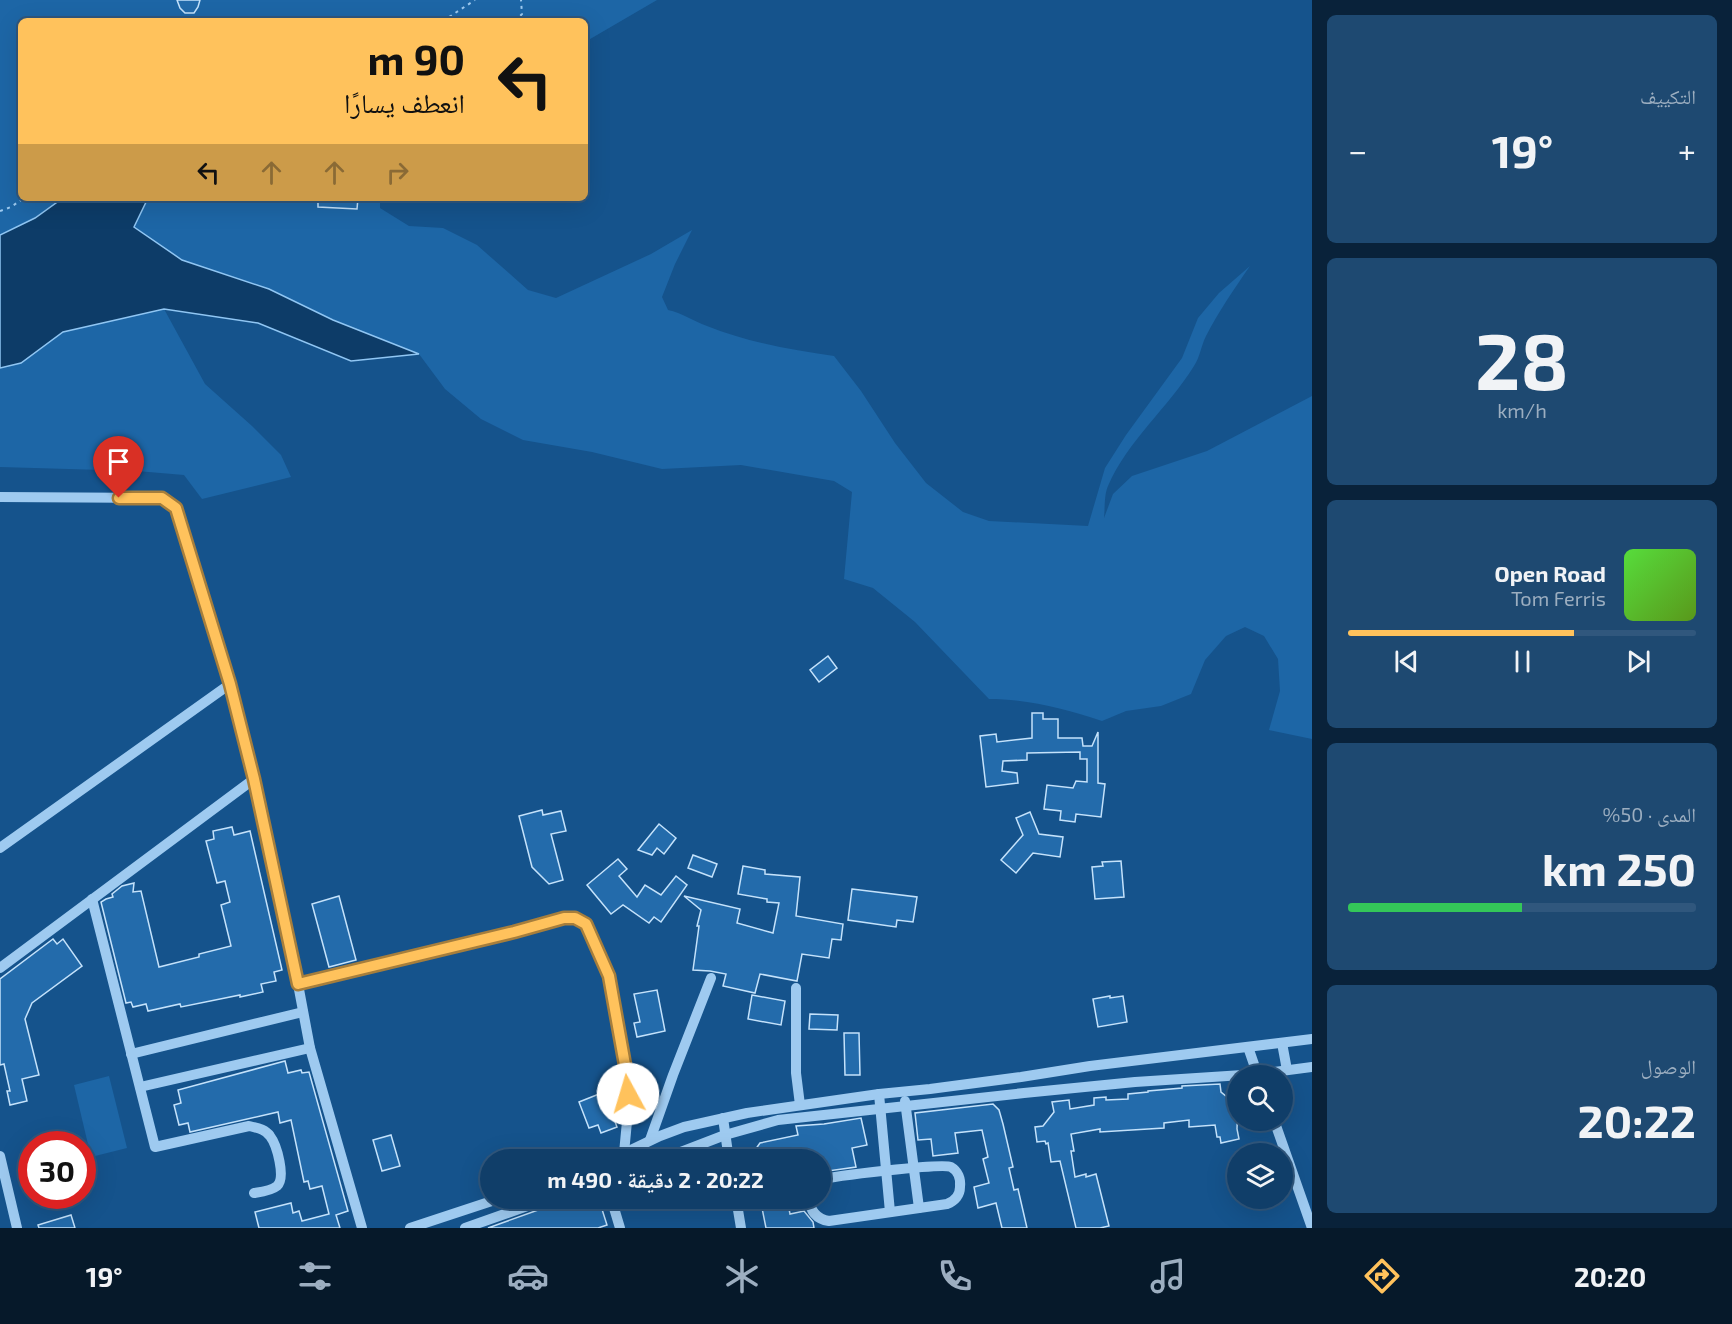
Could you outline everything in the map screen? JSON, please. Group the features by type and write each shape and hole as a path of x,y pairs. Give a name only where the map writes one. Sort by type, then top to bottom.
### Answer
{"street":[{"path":"0,497 162,498 176,508 230,684 254,779 310,1048 363,1228"},
{"path":"0,848 230,684"},
{"path":"0,968 254,779"},
{"path":"92,899 155,1147 249,1126 260,1128 269,1135 275,1146 281,1180 277,1186 254,1193"},
{"path":"298,984 564,918 575,918 586,924 609,976 627,1076 628,1111 624,1149"},
{"path":"650,1140 711,978"},
{"path":"796,988 796,1073 800,1105"},
{"path":"131,1054 303,1012"},
{"path":"632,1149 684,1127 800,1105 1312,1039"},
{"path":"1282,1043 1286,1065"},
{"path":"1248,1047 1254,1065"},
{"path":"140,1087 310,1048"},
{"path":"1293,1069 1312,1067"},
{"path":"689,1149 725,1135 778,1120 1135,1082 1227,1077"},
{"path":"904,1092 919,1208"},
{"path":"879,1094 890,1212"},
{"path":"723,1118 727,1149"},
{"path":"1278,1131 1312,1228"},
{"path":"0,1156 17,1228"},
{"path":"811,1209 822,1220 829,1221 942,1205 952,1202 961,1190 960,1179 954,1169 944,1165 831,1178"},
{"path":"410,1228 480,1205"},
{"path":"465,1228 519,1209"},
{"path":"614,1209 620,1228"},
{"path":"738,1209 741,1228"}],"path":[{"path":"448,18 476,0"},
{"path":"518,18 522,14 520,0"},
{"path":"0,211 20,201"}],"shaded area":[{"path":"0,0 657,0 588,40 588,18 18,18 18,201 59,201 35,218 0,235"},
{"path":"59,201 147,201 134,227 182,260 269,289 333,320 419,354 351,361 258,323 164,309 63,332 21,363 0,368 0,235 35,218"},
{"path":"147,201 380,201 380,208 409,226 443,228 477,245 528,290 556,298 651,254 692,230 662,297 668,310 738,337 834,356 926,483 963,512 989,521 1088,526 1105,468 1182,358 1198,318 1219,293 1250,266 1211,327 1194,366 1116,469 1105,497 1104,518 1113,494 1132,476 1207,451 1312,396 1312,739 1269,730 1280,691 1278,659 1264,636 1245,627 1226,636 1205,660 1191,694 1161,706 1126,711 1102,721 1047,706 989,699 915,622 873,588 844,579 852,492 834,481 741,465 662,469 592,452 523,440 481,419 445,389 419,354 333,320 269,289 182,260 134,227"},
{"path":"164,309 205,384 281,455 291,477 202,499 184,475 137,471 0,467 0,368 21,363 63,332"},
{"path":"109,1076 127,1148 96,1156 96,1131 85,1131 74,1085"}],"building":[{"path":"177,0 200,0 194,13 185,13"},
{"path":"318,201 358,201 357,209 318,207"},
{"path":"828,656 837,668 819,682 810,670"},
{"path":"1032,713 1043,713 1043,719 1058,719 1058,738 1082,738 1083,746 1092,746 1098,732 1098,783 1105,784 1101,817 1076,814 1075,822 1060,820 1061,811 1044,809 1047,785 1073,788 1076,781 1087,782 1087,759 1080,759 1080,752 1027,753 1027,760 1003,761 1002,771 1017,773 1018,783 986,787 980,736 996,734 997,742 1032,738"},
{"path":"542,810 543,815 561,811 566,831 551,834 563,880 549,884 532,867 519,816"},
{"path":"1030,812 1039,834 1063,837 1060,857 1033,853 1016,873 1001,860 1023,835 1016,818"},
{"path":"659,824 676,838 664,854 657,848 652,855 638,850"},
{"path":"232,827 234,835 250,831 282,970 274,972 276,981 261,984 263,992 181,1007 180,1004 148,1011 146,1004 133,1007 131,1002 126,1003 101,902 113,897 112,894 122,886 134,883 133,892 141,891 159,967 231,946 221,905 230,902 225,881 217,883 206,841 214,839 213,831"},
{"path":"693,855 717,864 712,877 688,868"},
{"path":"618,859 627,869 619,876 637,897 645,885 661,895 676,876 687,885 661,922 654,917 649,923 623,905 611,914 587,885"},
{"path":"1121,861 1124,897 1095,899 1092,867 1103,866 1102,862"},
{"path":"743,866 765,870 765,874 800,877 796,916 843,924 841,940 832,939 829,958 802,954 797,981 760,974 755,993 723,986 726,974 693,970 699,926 697,926 701,910 684,896 740,909 737,923 773,933 779,903 738,894"},
{"path":"852,889 917,897 913,922 897,920 896,927 848,920"},
{"path":"339,896 356,960 329,967 312,904"},
{"path":"53,939 57,944 63,939 82,966 32,1003 25,1019 39,1075 22,1079 27,1101 10,1105 7,1091 10,1091 4,1064 0,1065 0,979"},
{"path":"657,990 665,1031 637,1037 634,1023 640,1022 634,994"},
{"path":"752,995 785,1001 781,1025 748,1019"},
{"path":"1110,996 1110,998 1123,996 1127,1022 1098,1027 1093,999"},
{"path":"810,1014 838,1015 837,1030 809,1029"},
{"path":"844,1033 859,1033 860,1075 845,1075"},
{"path":"285,1061 288,1073 301,1070 302,1073 309,1072 348,1211 336,1215 340,1228 259,1228 255,1212 291,1203 293,1213 299,1211 302,1221 329,1214 322,1186 310,1189 308,1181 304,1182 291,1120 280,1123 278,1112 190,1132 188,1123 179,1125 174,1105 181,1103 178,1090"},
{"path":"1220,1084 1221,1092 1227,1097 1227,1131 1237,1131 1239,1139 1221,1143 1220,1137 1217,1137 1215,1125 1189,1127 1189,1120 1164,1123 1164,1128 1100,1132 1100,1129 1071,1134 1075,1177 1096,1174 1109,1226 1076,1228 1060,1161 1051,1162 1048,1143 1037,1142 1035,1127 1043,1126 1054,1112 1052,1102 1069,1100 1070,1109 1094,1105 1094,1098 1128,1099 1128,1094 1182,1088 1182,1086"},
{"path":"604,1092 617,1127 601,1133 598,1125 589,1128 579,1102"},
{"path":"993,1104 999,1110 1003,1124 1013,1167 1009,1168 1014,1190 1018,1189 1027,1228 1002,1228 996,1203 978,1208 974,1187 989,1183 983,1159 988,1157 982,1130 955,1133 958,1153 933,1156 931,1139 918,1140 915,1113"},
{"path":"861,1118 867,1145 852,1148 856,1167 831,1171 831,1149 756,1149 760,1143 798,1135 796,1126"},
{"path":"391,1135 400,1166 382,1171 373,1140"},
{"path":"541,1209 602,1209 607,1225 598,1228 488,1228"},
{"path":"762,1209 789,1209 790,1214 804,1211 813,1222 814,1228 766,1228"},
{"path":"71,1215 75,1228 39,1228 38,1225"}],"route":[{"path":"119,498 162,498 176,508 230,684 254,779 298,984 564,918 575,918 586,924 609,976 627,1076 628,1094"}]}
